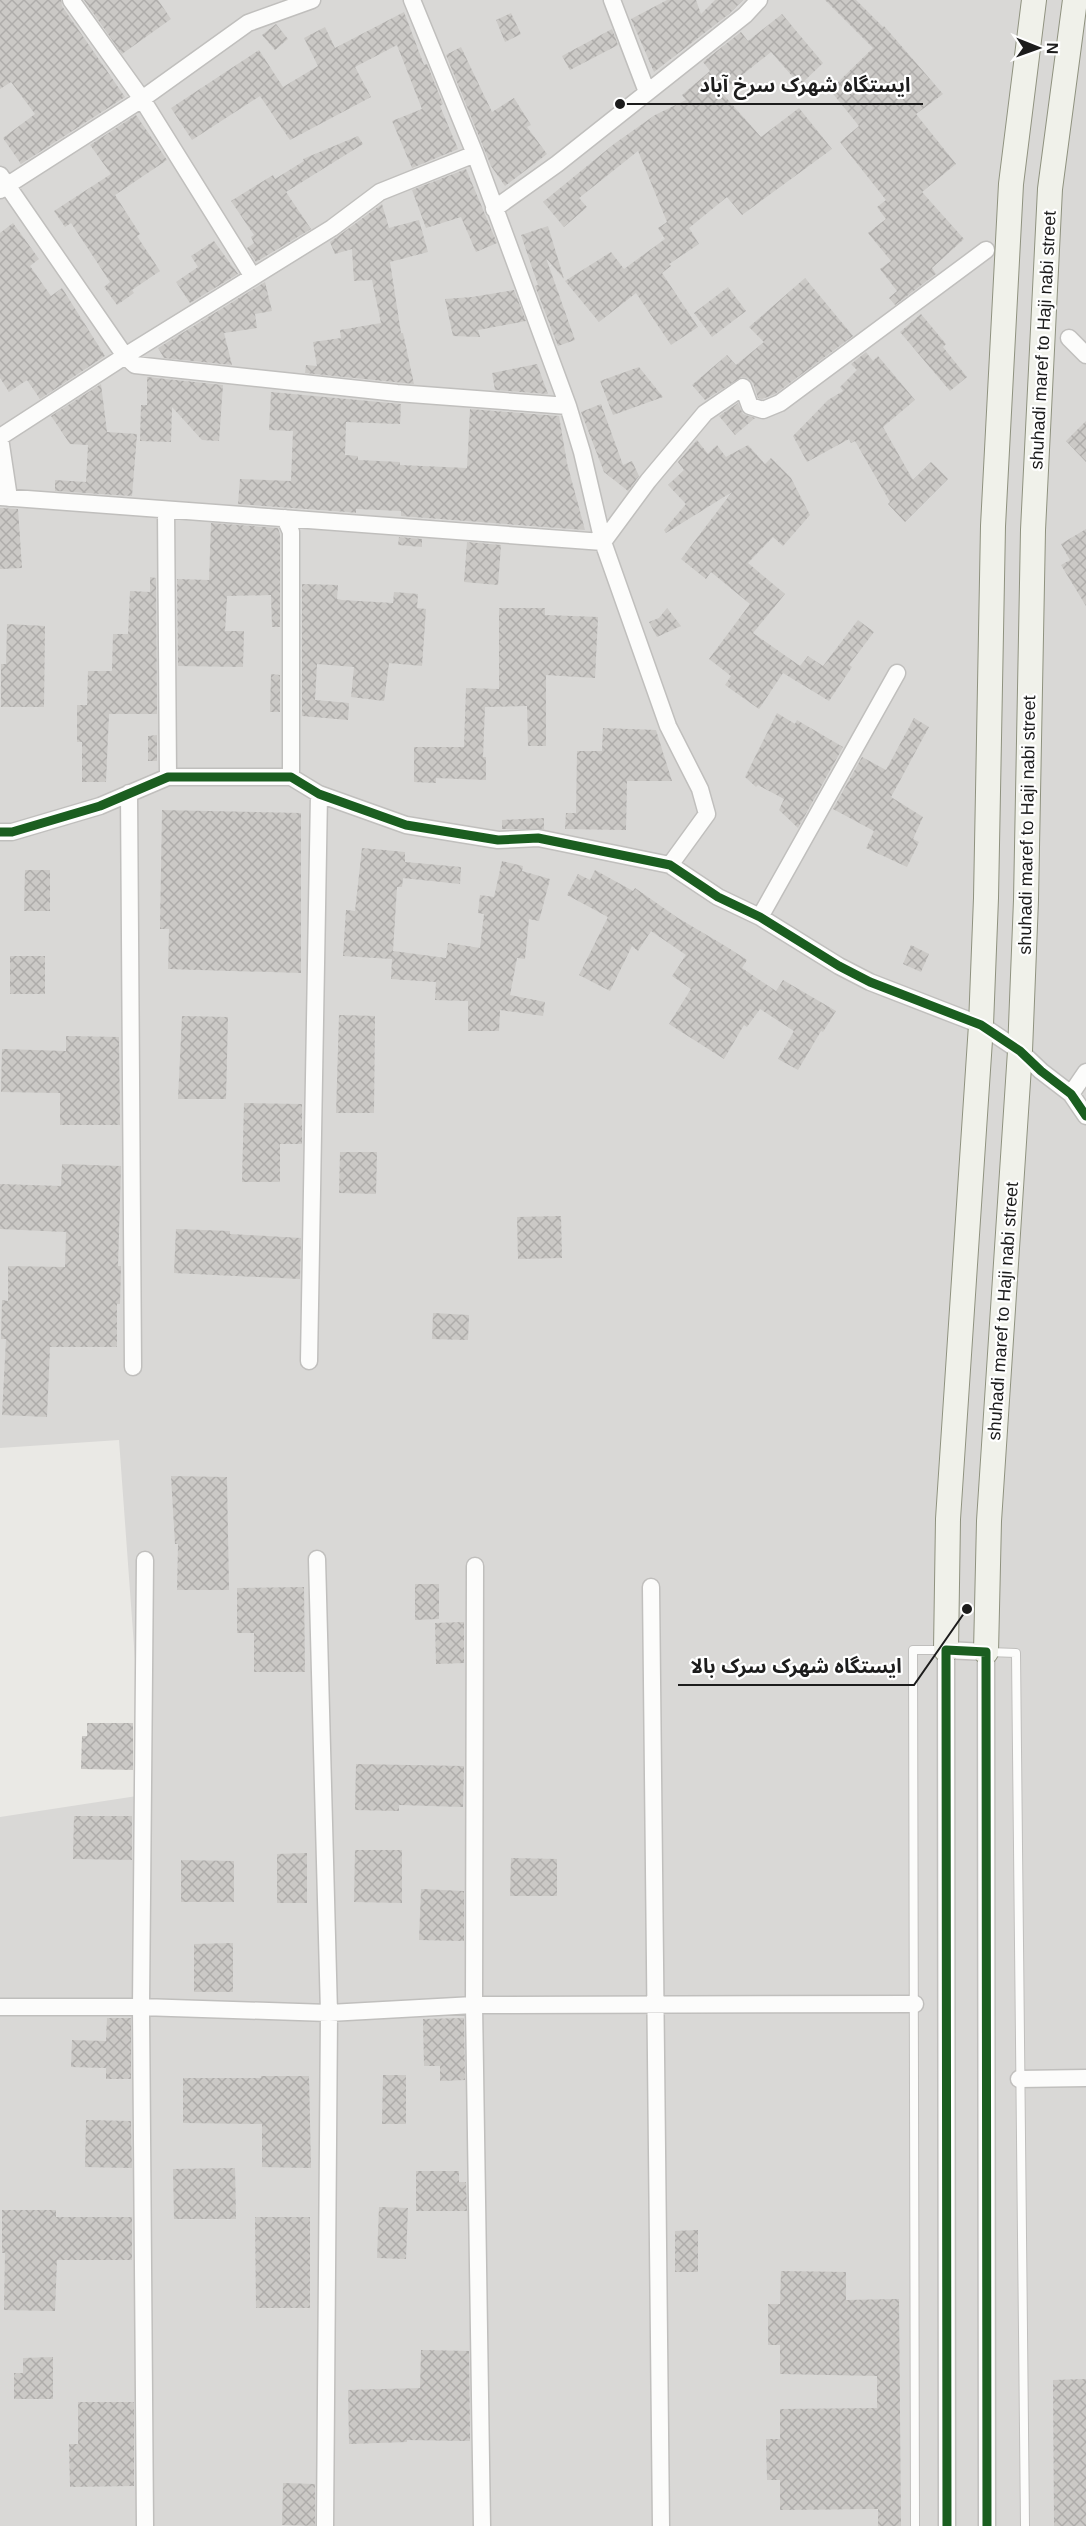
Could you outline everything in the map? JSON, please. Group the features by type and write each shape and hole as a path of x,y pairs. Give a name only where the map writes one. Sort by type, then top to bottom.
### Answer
{"main road":[{"path":"946,1650 948,1519 981,1025 986,898 993,526 1010,196 1034,0"},
{"name":"shuhadi maref to Haji nabi street","path":"986,1652 989,1521 1020,1051 1026,900 1033,530 1050,189 1075,0"}],"street":[{"path":"71,0 142,99 253,277"},
{"path":"312,0 248,23 142,99 2,184 126,356 135,365 397,393 568,406"},
{"path":"412,0 475,154 568,406 582,452 603,542 668,726 700,789 707,814 669,865"},
{"path":"612,0 647,92"},
{"path":"494,209 557,164 745,15 759,0"},
{"path":"475,154 380,192 332,228 126,356 0,438 4,498 603,542"},
{"path":"603,542 648,481 705,413 743,387 750,406 763,410 780,403 986,250"},
{"path":"1069,338 1086,355"},
{"path":"166,510 168,777"},
{"path":"285,518 291,532 291,777"},
{"path":"760,917 897,673"},
{"path":"0,832 12,832 100,806 168,777 291,777 319,794 406,825 498,840 538,838 669,865 718,897 760,917 804,946 870,982 981,1025 1020,1051 1071,1094 1086,1116"},
{"path":"129,793 133,1367"},
{"path":"309,1361 319,794"},
{"path":"1071,1094 1086,1072"},
{"path":"317,1559 329,2013 325,2526"},
{"path":"145,1560 141,2007 145,2526"},
{"path":"475,1566 474,2005 482,2526"},
{"path":"651,1587 661,2526"},
{"path":"947,2526 946,1650 986,1652 987,2526"},
{"path":"0,2007 141,2007 329,2013 474,2005 915,2004"},
{"path":"1019,2079 1086,2078"}],"lane":[{"path":"915,2526 913,1650 946,1650"},
{"path":"986,1652 1016,1653 1024,2526"}],"shaded area":[{"path":"0,0 1086,0 1086,2526 0,2526 0,1817 137,1796 135,1660 119,1440 0,1448"}],"building":[{"path":"0,0 61,0 62,6 125,97 21,164 3,138 35,114 11,82 0,89"},
{"path":"84,0 158,0 171,19 122,54"},
{"path":"667,0 696,0 701,14 715,0 743,0 729,14 654,72 631,19"},
{"path":"825,0 856,0 884,26 943,94 916,114 956,164 922,192 964,239 932,268 936,274 895,305 889,298 897,291 880,269 891,261 868,233 886,219 877,207 886,200 840,142 859,126 830,90 873,48"},
{"path":"404,12 424,65 427,64 443,104 440,106 458,149 412,168 392,121 422,109 397,45 355,67 371,97 290,140 260,96 192,140 171,108 259,50 283,87 318,66 304,38 325,27 335,48"},
{"path":"511,13 521,34 505,42 496,20"},
{"path":"782,14 823,63 800,85 771,52 721,92 761,137 799,108 832,149 742,215 727,197 689,228 699,244 669,264 671,266 662,273 698,327 671,345 636,293 599,322 565,281 611,252 624,269 665,239 658,228 667,222 638,151 579,198 587,207 564,227 543,202 614,144 655,115 686,100 682,95 710,71 703,62 741,32 748,41"},
{"path":"276,24 288,39 275,50 262,35"},
{"path":"612,29 618,45 570,70 562,56"},
{"path":"461,47 492,112 514,98 531,125 527,127 547,154 505,186 491,166 446,55"},
{"path":"136,115 167,160 115,195 140,234 137,236 160,271 132,290 134,293 117,305 104,287 110,282 71,223 65,227 54,211 111,174 90,145"},
{"path":"358,136 363,144 286,192 311,229 256,262 247,248 254,243 251,237 254,235 231,201 273,175 275,179 304,161 303,159"},
{"path":"466,169 497,243 476,252 461,217 426,228 412,190"},
{"path":"382,204 389,228 419,220 428,252 390,262 401,333 403,333 414,384 305,373 306,365 317,366 313,342 341,338 340,330 381,323 372,280 354,281 352,249 335,254 330,242"},
{"path":"13,223 39,259 30,266 51,296 62,288 105,356 40,399 27,380 9,392 0,378 0,233"},
{"path":"548,226 564,279 546,258 575,340 558,346 535,286 538,285 521,235"},
{"path":"214,241 238,274 190,303 176,282 198,267 191,256"},
{"path":"805,278 853,336 775,394 762,399 758,398 753,383 748,378 742,377 705,400 692,385 727,355 736,365 764,342 749,327"},
{"path":"265,282 272,311 255,314 257,328 224,333 232,365 164,358 158,348"},
{"path":"728,287 746,311 712,337 694,313"},
{"path":"514,290 526,321 478,330 480,337 453,336 445,299"},
{"path":"921,314 946,344 943,347 967,377 950,391 900,332"},
{"path":"866,352 873,361 878,356 915,400 883,427 913,480 931,462 948,479 905,522 888,504 890,502 855,441 851,443 849,439 807,462 793,436 828,400 843,391 840,387 857,370 851,364"},
{"path":"537,364 548,394 495,390 492,373"},
{"path":"639,367 663,397 613,415 600,381"},
{"path":"147,377 223,385 219,441 202,440 172,407 171,442 140,441 141,405 147,405"},
{"path":"101,384 107,432 137,434 132,496 55,491 55,480 86,482 88,445 70,444 51,416"},
{"path":"271,392 401,404 400,424 346,422 345,455 358,456 358,460 400,462 400,465 467,468 470,409 559,416 567,463 585,530 401,516 401,511 356,509 356,513 238,504 240,479 291,481 293,431 269,430"},
{"path":"738,403 743,414 755,418 735,435 719,416"},
{"path":"601,404 623,465 632,461 639,476 628,491 604,472 581,412"},
{"path":"1086,421 1086,462 1066,441"},
{"path":"697,440 708,454 717,445 726,457 748,445 765,464 771,458 791,478 810,515 783,546 773,537 748,563 785,594 753,633 800,666 808,656 823,666 858,620 874,632 849,665 852,667 829,701 783,673 759,709 725,685 731,676 709,659 750,604 711,572 706,579 681,559 732,492 666,533 664,530 686,504 668,485 684,470 678,462"},
{"path":"0,508 18,509 22,568 0,569"},
{"path":"211,523 278,528 280,534 280,627 272,627 271,595 227,596 225,631 244,631 243,667 178,666 177,579 209,580"},
{"path":"1086,529 1086,606 1061,565 1070,560 1061,544"},
{"path":"399,537 422,539 422,547 398,545"},
{"path":"467,542 501,545 498,585 464,582"},
{"path":"150,577 156,578 157,714 109,714 106,782 82,782 82,742 77,742 77,705 87,705 88,671 112,671 113,634 128,634 130,591 150,592"},
{"path":"302,584 338,585 337,599 342,600 393,603 394,592 418,594 417,608 426,609 422,666 389,663 384,701 351,697 354,667 317,664 315,700 349,703 348,720 302,716"},
{"path":"499,608 545,608 545,615 598,617 595,678 546,675 546,746 528,746 527,706 485,707 483,757 486,757 486,780 436,778 436,783 414,782 414,747 464,747 466,688 499,689"},
{"path":"667,608 681,626 657,637 649,622 659,618"},
{"path":"7,624 45,626 44,707 1,707 1,664 6,664"},
{"path":"271,674 280,675 280,712 270,712"},
{"path":"777,713 795,724 797,720 843,747 798,828 779,810 784,799 758,785 756,787 745,777"},
{"path":"914,718 929,727 891,797 923,817 913,839 919,842 907,867 866,848 874,831 833,809 862,757 886,770"},
{"path":"603,728 656,730 672,781 627,781 626,830 565,829 566,813 576,813 577,751 602,751"},
{"path":"157,735 157,761 148,761 148,736"},
{"path":"162,810 301,813 301,973 168,969 169,929 160,929"},
{"path":"544,818 544,829 502,829 502,820"},
{"path":"362,848 405,852 405,862 461,867 460,884 403,878 402,887 397,887 393,951 446,958 448,943 480,948 484,914 478,913 480,895 494,897 502,861 523,866 522,871 550,879 539,921 529,919 525,959 517,958 510,995 545,1002 543,1016 500,1010 499,1031 468,1031 468,1001 435,1000 436,982 391,979 392,959 343,956 346,910 355,911"},
{"path":"25,870 50,870 50,911 24,911"},
{"path":"595,870 633,891 635,888 678,918 747,960 742,968 776,991 783,980 836,1011 798,1070 778,1059 794,1031 760,1009 747,1027 744,1025 724,1059 669,1024 691,989 672,976 686,955 651,931 638,951 632,946 610,991 579,975 608,917 567,895 578,874 590,880"},
{"path":"911,945 929,954 921,972 903,964"},
{"path":"10,956 45,956 45,994 10,994"},
{"path":"339,1015 375,1016 374,1113 336,1113"},
{"path":"182,1016 228,1017 226,1099 178,1099"},
{"path":"66,1036 119,1037 120,1125 60,1125 60,1093 1,1092 2,1049 66,1051"},
{"path":"244,1103 302,1104 302,1144 280,1144 280,1182 242,1182"},
{"path":"340,1152 377,1152 376,1194 339,1193"},
{"path":"62,1164 121,1166 118,1266 121,1266 120,1304 117,1304 117,1347 50,1347 47,1417 2,1415 6,1339 1,1339 2,1300 8,1301 8,1266 65,1267 66,1232 0,1229 0,1184 61,1186"},
{"path":"561,1216 562,1258 518,1259 517,1217"},
{"path":"176,1229 230,1231 230,1234 301,1238 300,1279 174,1273"},
{"path":"433,1313 469,1315 468,1340 432,1339"},
{"path":"171,1476 227,1477 229,1590 177,1590 178,1544 175,1544"},
{"path":"415,1584 439,1584 439,1619 415,1620"},
{"path":"304,1587 305,1672 254,1672 254,1633 237,1633 237,1588"},
{"path":"464,1622 464,1663 436,1664 435,1623"},
{"path":"87,1723 133,1723 133,1770 81,1769 82,1736 87,1736"},
{"path":"356,1764 464,1766 463,1807 399,1805 399,1811 355,1810"},
{"path":"74,1816 132,1816 132,1860 73,1859"},
{"path":"355,1850 402,1850 402,1903 354,1902"},
{"path":"307,1853 307,1903 277,1903 277,1854"},
{"path":"511,1858 557,1859 557,1896 510,1896"},
{"path":"181,1860 234,1861 234,1902 181,1902"},
{"path":"421,1889 464,1891 464,1941 419,1940"},
{"path":"233,1943 233,1992 194,1992 194,1944"},
{"path":"107,2018 131,2018 131,2079 106,2079 106,2068 71,2067 72,2040 106,2041"},
{"path":"464,2018 465,2080 440,2081 440,2066 424,2066 423,2019"},
{"path":"383,2075 406,2075 406,2124 382,2124"},
{"path":"261,2076 309,2076 311,2168 262,2167 262,2124 183,2123 183,2078 261,2078"},
{"path":"86,2120 131,2121 132,2168 85,2167"},
{"path":"235,2168 236,2219 174,2219 173,2169"},
{"path":"416,2171 459,2171 459,2182 466,2182 467,2211 416,2211"},
{"path":"379,2207 408,2208 406,2259 377,2258"},
{"path":"2,2210 56,2210 56,2217 132,2217 132,2260 57,2260 55,2311 4,2310 5,2253 2,2253"},
{"path":"255,2217 310,2217 310,2308 256,2308"},
{"path":"698,2230 698,2272 675,2272 675,2231"},
{"path":"781,2271 846,2272 846,2300 899,2299 901,2526 878,2526 878,2509 780,2510 780,2480 767,2480 766,2439 780,2439 780,2409 877,2408 877,2376 780,2374 780,2345 768,2345 768,2304 780,2304"},
{"path":"421,2350 469,2351 470,2441 407,2440 407,2442 349,2444 348,2390 420,2388"},
{"path":"53,2357 53,2399 14,2399 14,2373 23,2373 23,2358"},
{"path":"1086,2379 1086,2526 1054,2526 1053,2380"},
{"path":"78,2402 134,2402 134,2486 70,2487 69,2444 78,2444"},
{"path":"283,2483 315,2484 315,2526 282,2525"}],"cycle path":[{"path":"0,832 12,832 100,806 168,777 291,777 319,794 406,825 498,840 538,838 670,865 718,897 760,917 839,966 870,982 981,1025 1020,1051 1071,1094 1086,1116"},
{"path":"947,2526 946,1650 986,1652 987,2526"}],"place":[{"name":"ایستگاه شهرک سرخ آباد","path":"620,104"},
{"name":"ایستگاه شهرک سرک بالا","path":"967,1609"}]}
